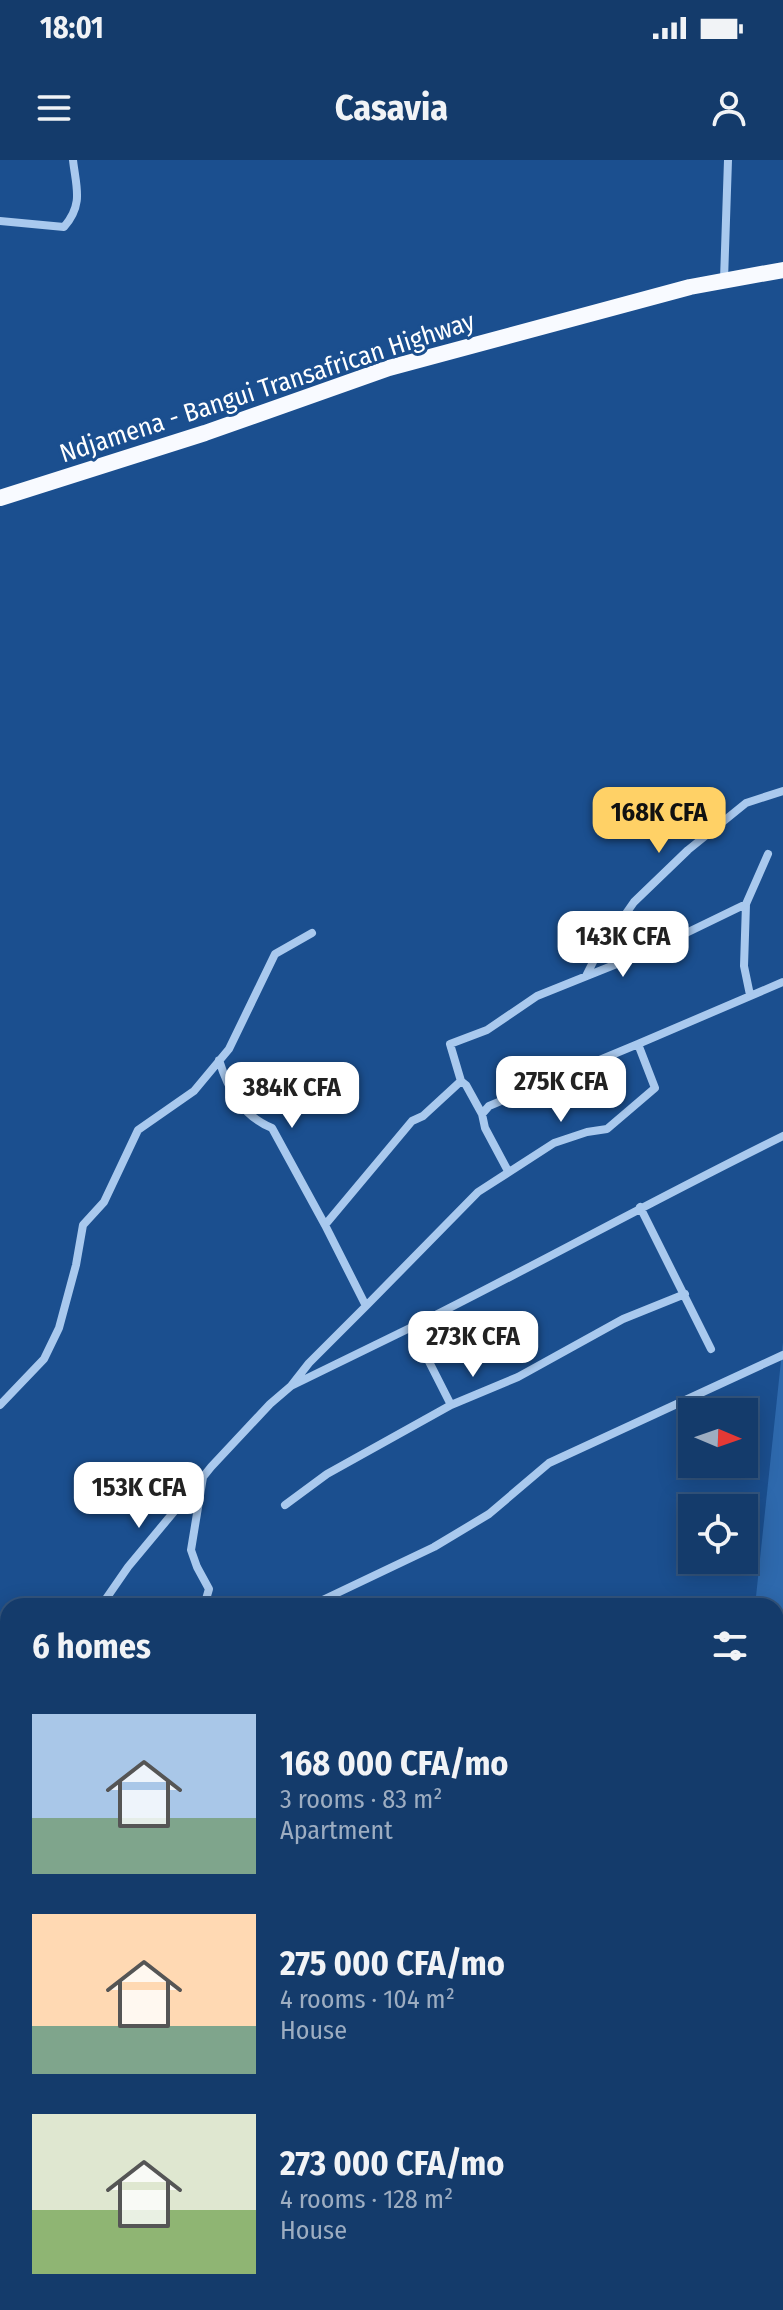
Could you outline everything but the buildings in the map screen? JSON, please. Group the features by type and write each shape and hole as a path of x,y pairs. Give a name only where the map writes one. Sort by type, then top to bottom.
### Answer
{"highway":[{"name":"Ndjamena - Bangui Transafrican Highway","path":"0,498 205,433 389,368 628,302 783,270"}],"street":[{"path":"0,221 64,227 79,203 73,160"},
{"path":"724,280 728,160"},
{"path":"586,976 634,902 688,850 746,803 783,791"},
{"path":"750,995 744,966 746,904 768,854"},
{"path":"508,1171 485,1128 482,1114 461,1081 450,1044 487,1030 537,996 649,951 746,904"},
{"path":"0,1405 44,1359 59,1328 83,1225 104,1202 138,1130 194,1091 229,1049 275,954 312,933"},
{"path":"482,1114 489,1106 783,982"},
{"path":"107,1598 128,1567 203,1477 270,1404 291,1386 309,1363 478,1192 554,1143 607,1129 655,1088 638,1044"},
{"path":"219,1060 227,1084 240,1103 255,1121 272,1128 366,1306"},
{"path":"325,1225 412,1121 423,1116 461,1081"},
{"path":"291,1386 783,1136"},
{"path":"640,1207 711,1349"},
{"path":"285,1505 327,1474 451,1405 518,1377 623,1319 685,1294"},
{"path":"414,1326 451,1405"},
{"path":"327,1598 434,1547 489,1514 549,1463 783,1355"},
{"path":"203,1477 191,1550 209,1589 206,1598"}],"shaded area":[{"path":"783,1342 783,1598 756,1598"}]}
